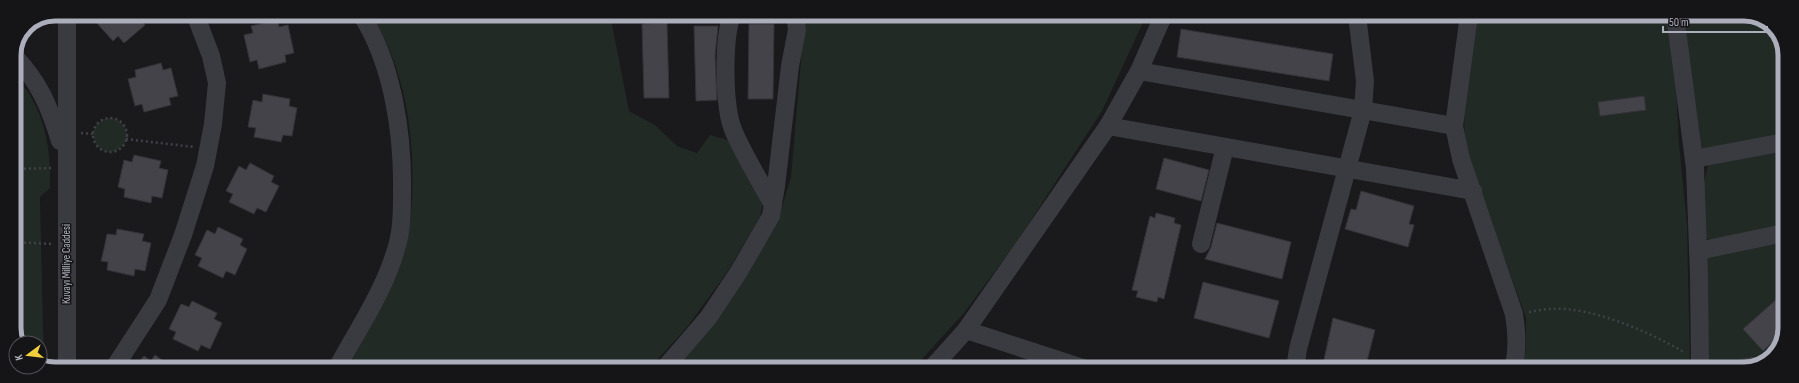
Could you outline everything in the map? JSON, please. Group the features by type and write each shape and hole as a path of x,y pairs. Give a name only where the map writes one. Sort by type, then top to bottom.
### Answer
{"street":[{"name":"Kuvayı Milliye Caddesi","path":"67,21 67,362"},
{"path":"118,362 158,300 183,235 205,166 217,97 217,83 211,56 199,21"},
{"path":"340,362 381,288 392,262 401,229 401,152 395,105 381,58 364,21"},
{"path":"729,21 726,53 730,117 734,131 773,205"},
{"path":"669,362 712,312 738,273 771,216 787,103 790,66 797,30 796,21"},
{"path":"936,362 966,330 1108,126 1139,71 1161,21"},
{"path":"1296,362 1298,349 1363,110 1365,81 1359,21"},
{"path":"1468,21 1454,126 1461,159 1514,314 1517,331 1515,362"},
{"path":"1676,21 1694,160 1698,251 1700,362"},
{"path":"21,64 31,75 44,95 52,113 66,164"},
{"path":"1139,71 1454,126"},
{"path":"1108,126 1473,191"},
{"path":"1694,160 1778,143"},
{"path":"1201,244 1225,147"},
{"path":"1698,251 1778,234"},
{"path":"966,330 1064,362"}],"path":[{"path":"112,118 122,124 125,128 126,139 124,144 116,151 104,151 96,144 93,134 97,124 102,120 112,118"},
{"path":"126,139 208,149"},
{"path":"21,168 66,164"},
{"path":"21,242 66,244"},
{"path":"1514,314 1551,308 1580,311 1616,321 1661,339 1696,362"}],"shaded area":[{"path":"375,21 611,21 629,111 655,125 677,146 697,153 710,135 732,141 763,201 760,217 726,274 687,327 655,362 351,362 392,283 404,254 410,226 412,198 412,150 409,126 400,79 383,35"},
{"path":"804,21 1144,21 1102,111 1016,243 964,313 919,362 677,362 721,312 777,224 791,177"},
{"path":"1474,21 1668,21 1675,67 1679,144 1687,224 1690,362 1523,362 1526,349 1526,318 1467,154 1464,119 1468,67"},
{"path":"1681,21 1744,21 1755,23 1770,33 1777,46 1778,137 1698,150"},
{"path":"21,84 36,106 47,140 50,164 50,188 40,197 43,335 22,335"},
{"path":"110,118 122,123 127,135 122,147 110,152 98,147 93,135 98,123"},
{"path":"1778,151 1778,228 1716,240 1708,239 1704,236 1703,188 1708,165"},
{"path":"1778,242 1777,335 1770,350 1761,357 1744,362 1708,362 1707,256"}],"building":[{"path":"95,21 142,21 145,25 124,43 118,36 113,41"},
{"path":"274,21 278,21 279,27 288,25 294,53 285,55 286,62 259,69 257,60 250,62 244,35 253,33 251,26"},
{"path":"667,23 669,98 644,98 642,24"},
{"path":"749,24 774,24 773,99 748,99"},
{"path":"694,26 718,26 715,56 717,100 696,101"},
{"path":"1181,29 1333,54 1329,81 1177,57"},
{"path":"161,63 163,70 171,68 178,96 169,98 171,105 144,112 142,104 135,106 128,79 136,77 135,70"},
{"path":"263,94 290,99 289,106 297,108 292,136 283,135 281,142 254,137 256,128 248,127 253,100 262,102"},
{"path":"1644,96 1646,110 1600,116 1598,102"},
{"path":"134,155 161,161 159,168 168,170 162,198 152,196 151,203 124,197 125,189 118,187 124,160 132,162"},
{"path":"1164,158 1209,170 1201,201 1156,189"},
{"path":"250,163 274,176 271,182 279,186 266,212 257,208 254,214 229,202 233,194 226,191 239,166 246,170"},
{"path":"1361,191 1414,206 1409,224 1414,225 1408,247 1345,229 1351,209 1356,210"},
{"path":"1156,213 1175,218 1174,223 1181,225 1164,299 1158,297 1157,302 1136,297 1138,291 1132,290 1150,216 1155,218"},
{"path":"1217,223 1291,242 1282,279 1205,259 1211,247"},
{"path":"218,227 243,239 240,245 247,249 235,275 226,271 223,278 198,266 202,258 195,255 207,230 215,234"},
{"path":"117,229 144,234 142,241 151,243 145,271 135,269 134,276 107,270 108,262 101,261 107,234 116,235"},
{"path":"1203,282 1279,301 1269,338 1194,318"},
{"path":"1778,298 1777,335 1775,340 1763,351 1743,329"},
{"path":"192,301 217,313 214,319 222,323 210,349 201,345 198,351 173,339 176,332 169,329 181,304 189,307"},
{"path":"1333,318 1375,330 1367,362 1324,362"},
{"path":"155,355 165,362 139,362 144,356 151,361"}]}
